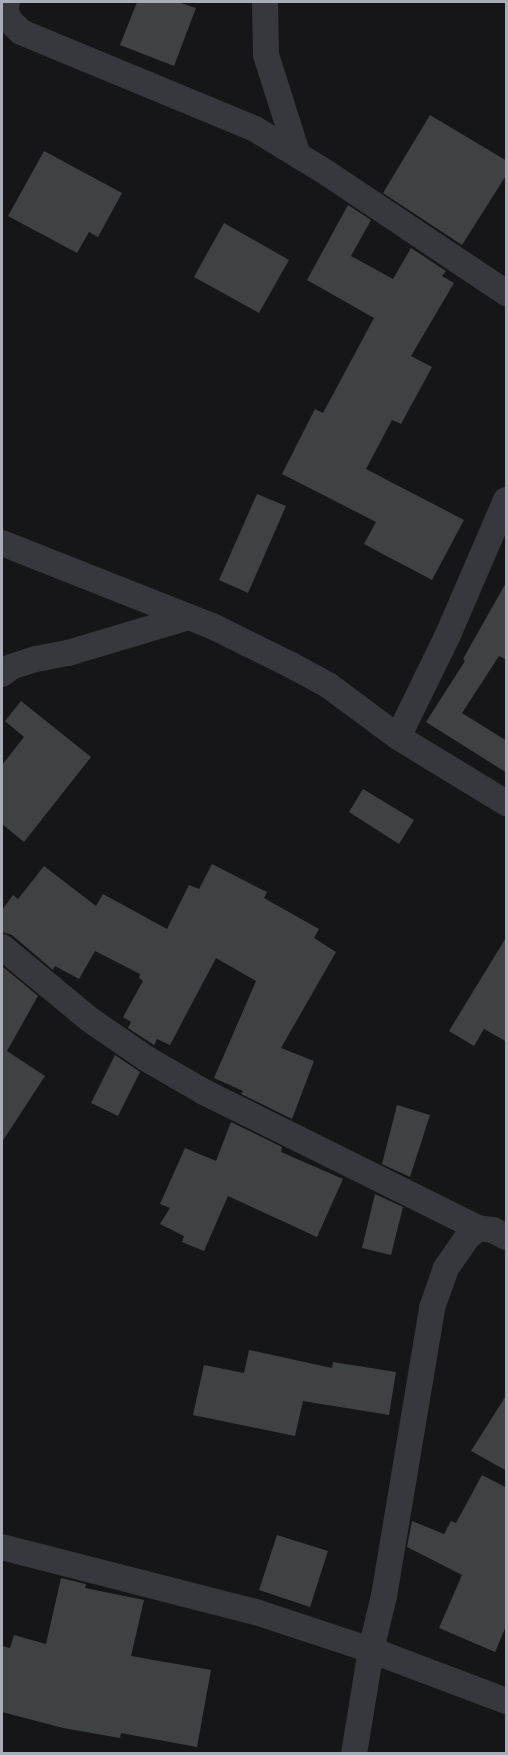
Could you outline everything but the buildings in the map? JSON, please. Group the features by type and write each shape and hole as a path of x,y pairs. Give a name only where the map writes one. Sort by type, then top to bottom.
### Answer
{"street":[{"path":"7,2 5,7 9,20 21,32 255,129 297,153 507,293"},
{"path":"265,2 266,55 297,153"},
{"path":"398,737 447,637 507,501"},
{"path":"2,543 189,617 328,685 398,737 507,803"},
{"path":"2,674 11,667 36,659 68,653 189,617"},
{"path":"2,947 89,1019 147,1059 204,1092 478,1228 493,1230 507,1237"},
{"path":"354,1754 371,1650 384,1596 432,1308 446,1268 466,1239 478,1228"},
{"path":"2,1547 256,1612 371,1650 507,1701"}]}
